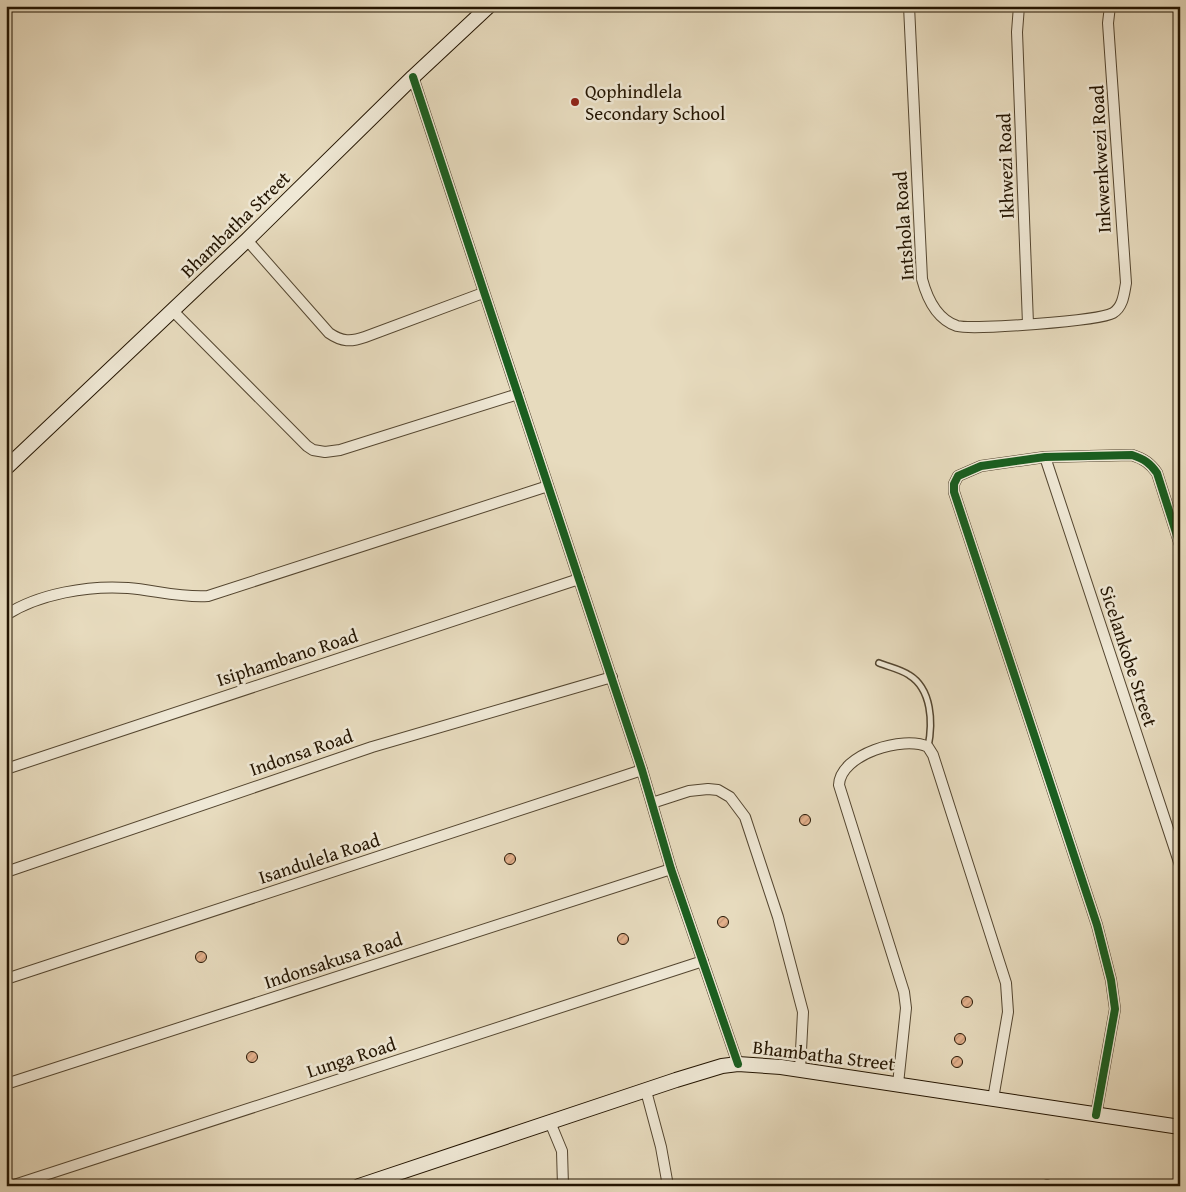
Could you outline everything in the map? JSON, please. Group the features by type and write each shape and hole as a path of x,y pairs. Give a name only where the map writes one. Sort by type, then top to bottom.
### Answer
{"street":[{"name":"Bhambatha Street","path":"6,468 173,311 413,77 489,6"},
{"name":"Intshola Road","path":"909,6 922,279 926,294 940,315 957,326 1028,324 1107,316 1119,308"},
{"name":"Ikhwezi Road","path":"1019,6 1017,32 1028,324"},
{"name":"Inkwenkwezi Road","path":"1110,6 1108,24 1126,283 1124,296 1119,308"},
{"path":"413,77 483,293 612,677 671,869 738,1064"},
{"path":"247,240 329,333 342,340 354,341 365,338 483,293"},
{"path":"173,311 307,446 319,451 340,450 518,394"},
{"path":"1096,1115 1115,1009 1111,980 1097,925 954,492 955,480 966,471 981,466 1045,457 1132,456 1145,460 1157,473 1180,545"},
{"name":"Sicelankobe Street","path":"1045,457 1180,865"},
{"path":"6,616 45,597 101,589 129,588 182,596 208,596 548,486"},
{"name":"Isiphambano Road","path":"6,768 579,579"},
{"name":"Indonsa Road","path":"6,872 372,747 612,677"},
{"path":"898,1084 906,1008 904,992 841,795 839,779 844,769 854,759 911,742 928,747 934,755 1006,983 1008,1012 993,1099"},
{"name":"Isandulela Road","path":"6,979 642,770"},
{"path":"652,803 689,791 718,790 730,797 744,817 778,917 803,1012 800,1070"},
{"name":"Indonsakusa Road","path":"6,1084 671,869"},
{"name":"Lunga Road","path":"11,1186 703,961"},
{"name":"Bhambatha Street","path":"367,1185 550,1122 722,1066 738,1064 800,1070 1180,1127"},
{"path":"646,1091 661,1147 668,1186"},
{"path":"550,1122 562,1151 563,1186"}],"lane":[{"path":"879,663 908,674 917,681 923,691 931,718 928,747"}],"building":[{"path":"803,815 807,815 810,820 809,824 803,825 800,822 800,818"},
{"path":"508,854 512,854 515,859 514,863 508,864 505,861 505,857"},
{"path":"721,917 725,917 728,922 727,926 721,927 718,924 718,920"},
{"path":"621,934 625,934 628,939 627,943 621,944 618,941 618,937"},
{"path":"199,952 203,952 206,957 205,961 199,962 196,959 196,955"},
{"path":"965,997 969,997 972,1002 971,1006 965,1007 962,1004 962,1000"},
{"path":"958,1034 962,1034 965,1039 964,1043 958,1044 955,1041 955,1037"},
{"path":"250,1052 254,1052 257,1057 256,1061 250,1062 247,1059 247,1055"},
{"path":"955,1057 959,1057 962,1062 961,1066 955,1067 952,1064 952,1060"}],"cycle path":[{"path":"413,77 642,770 671,869 738,1064"},
{"path":"1096,1115 1115,1009 1111,980 1097,925 954,492 954,484 958,476 981,466 1045,457 1132,455 1146,462 1157,473 1180,545"}],"place":[{"name":"Qophindlela Secondary School","path":"575,102"}]}
